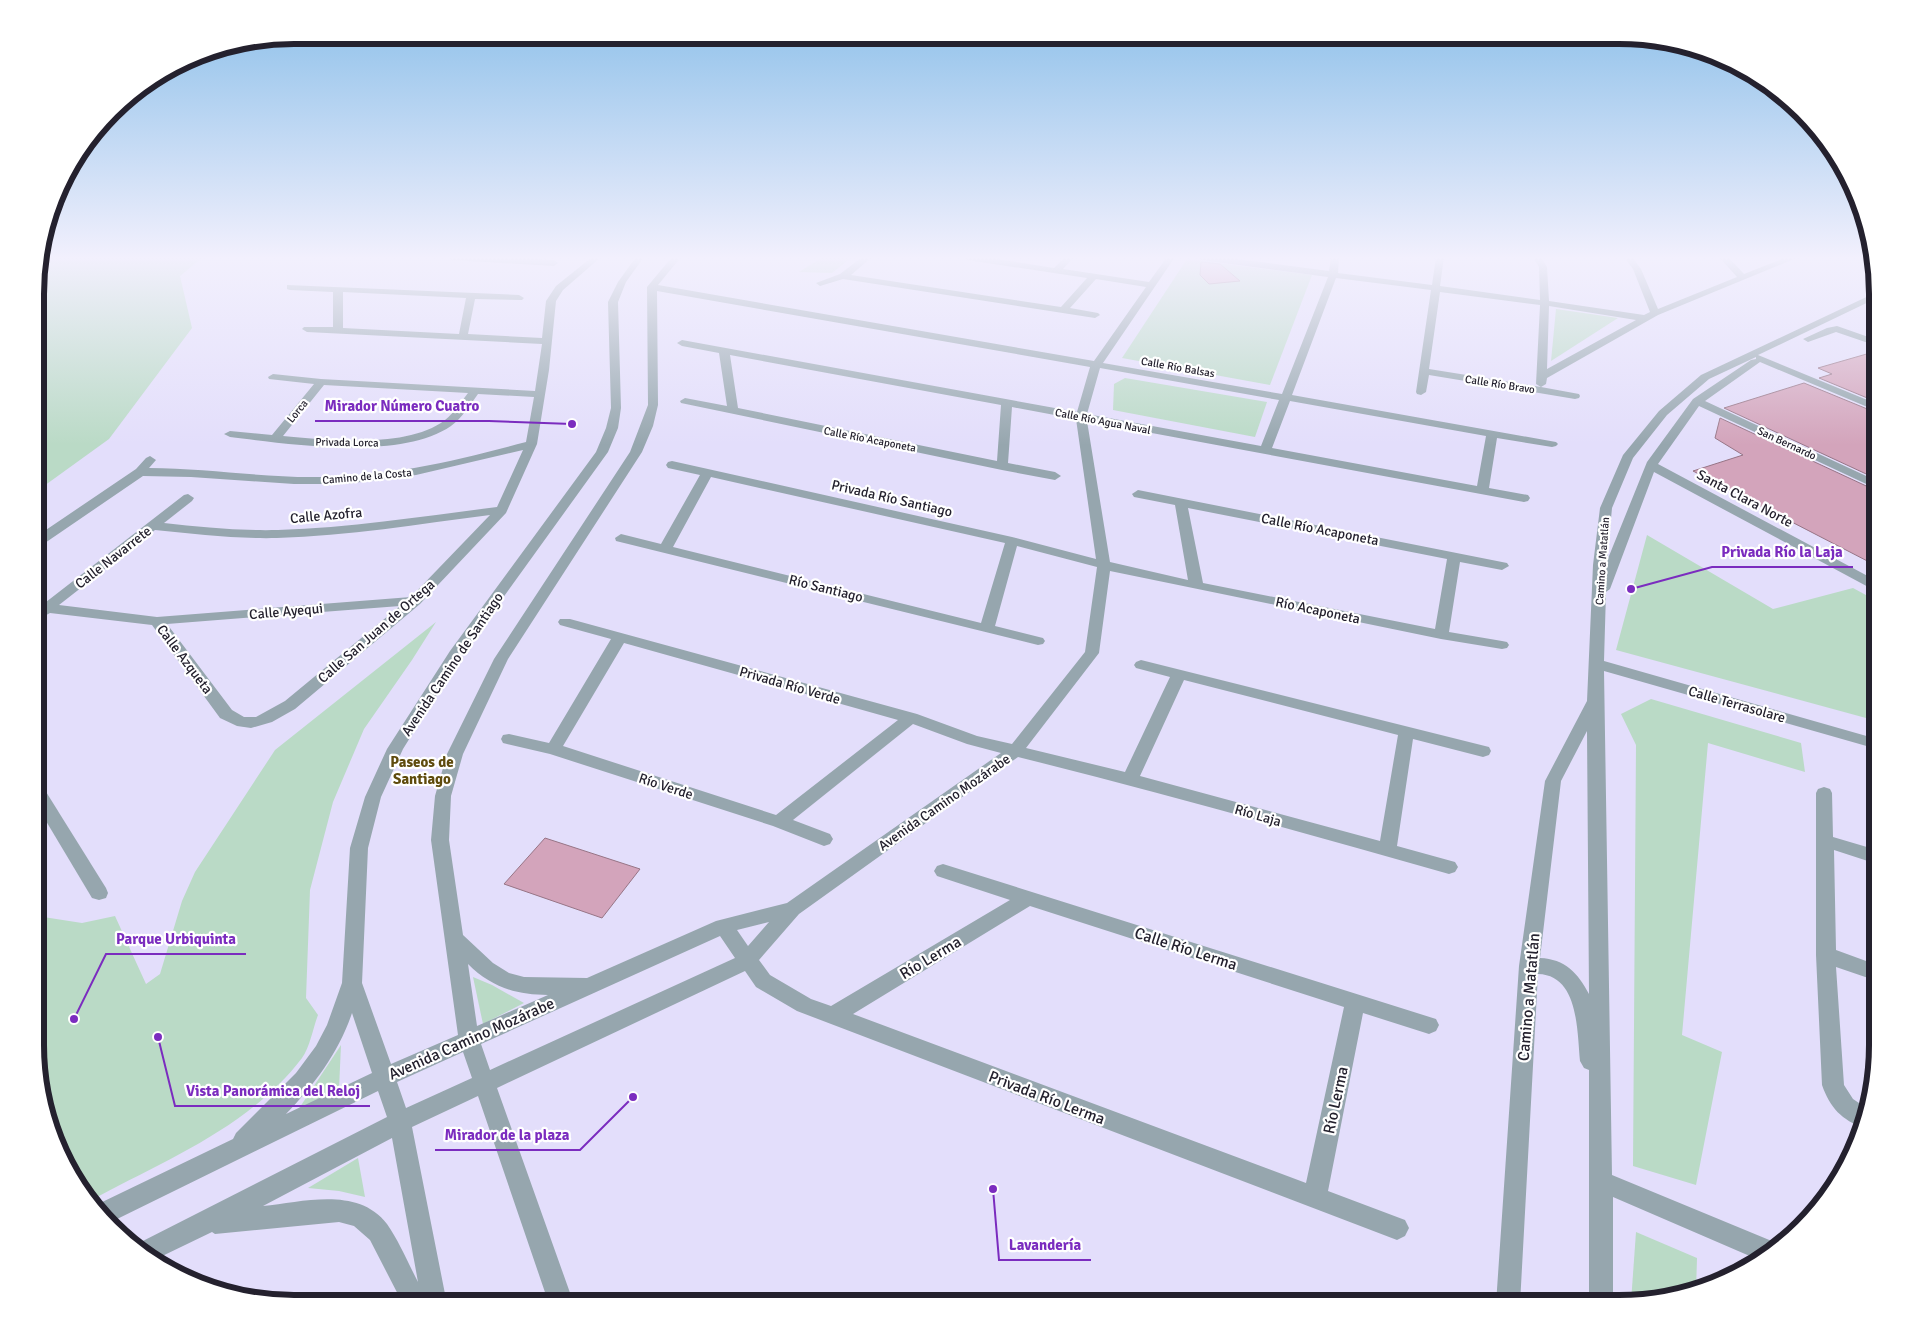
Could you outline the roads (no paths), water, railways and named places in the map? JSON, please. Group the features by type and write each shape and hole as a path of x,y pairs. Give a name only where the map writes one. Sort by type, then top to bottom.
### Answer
{"street":[{"path":"338,319 338,330"},
{"path":"463,337 466,319"},
{"name":"Calle San Juan de Ortega","path":"253,724 269,718 290,705 415,601 502,510 531,444 549,319"},
{"name":"Avenida Camino de Santiago","path":"433,1295 400,1122 352,983 359,848 373,798 395,749 455,654 602,452 612,428 616,408 614,319"},
{"path":"559,1295 469,1040 440,840 443,796 455,754 501,659 636,452 647,426 653,405 652,319"},
{"name":"Calle Río Balsas","path":"837,319 1552,444"},
{"name":"Avenida Camino Mozárabe","path":"150,1250 400,1122 747,961 792,909 1014,752 1092,653 1104,566 1081,417 1096,365 1128,319"},
{"path":"1264,450 1316,319"},
{"path":"1421,392 1433,319"},
{"path":"1541,390 1540,377 1544,319"},
{"path":"1540,377 1641,319"},
{"name":"Camino a Matatlán","path":"1601,1295 1595,702 1600,565 1606,508 1627,457 1663,413 1704,377 1826,319"},
{"path":"307,329 547,341"},
{"path":"1599,597 1651,465 1697,401 1760,358 1830,330 1837,329 1869,340"},
{"name":"Calle Río Agua Naval","path":"682,343 1524,498"},
{"path":"724,350 732,411"},
{"path":"1760,358 1869,404"},
{"name":"Calle Río Bravo","path":"1425,371 1575,396"},
{"path":"273,377 321,382 539,394"},
{"name":"Lorca","path":"274,440 321,382"},
{"name":"Privada Lorca","path":"230,434 274,440 364,444 409,438 432,433 448,424 475,391"},
{"name":"Calle Río Acaponeta","path":"685,401 1055,476"},
{"name":"San Bernardo","path":"1697,401 1869,481"},
{"path":"1002,466 1007,403"},
{"path":"1482,491 1492,434"},
{"name":"Camino de la Costa","path":"140,472 177,471 307,480 344,480 426,470 531,444"},
{"path":"44,537 140,472 150,460"},
{"name":"Privada Río Santiago","path":"672,464 707,474 1012,541 1104,566"},
{"name":"Santa Clara Norte","path":"1651,465 1869,581"},
{"path":"665,548 707,474"},
{"name":"Calle Río Acaponeta","path":"1138,494 1502,566"},
{"name":"Calle Navarrete","path":"44,610 188,498"},
{"path":"1181,502 1196,584"},
{"name":"Calle Azofra","path":"152,526 231,533 277,534 334,531 502,510"},
{"name":"Río Santiago","path":"621,538 1038,641"},
{"path":"987,628 1012,541"},
{"path":"1441,635 1454,556"},
{"name":"Río Acaponeta","path":"1104,566 1441,635 1502,645"},
{"name":"Calle Ayequi","path":"157,621 415,601"},
{"name":"Calle Azqueta","path":"44,612 157,621 226,714 235,721 253,724"},
{"name":"Privada Río Verde","path":"565,622 911,718 1014,752"},
{"path":"553,749 620,637"},
{"name":"Calle Terrasolare","path":"1597,664 1869,741"},
{"path":"1141,665 1483,751"},
{"path":"1130,779 1179,674"},
{"name":"Camino a Matatlán","path":"1509,1295 1529,966 1553,781 1595,702"},
{"path":"779,822 911,718"},
{"path":"1387,851 1406,732"},
{"name":"Río Verde","path":"510,739 553,749 779,822 824,839"},
{"name":"Río Laja","path":"1014,752 1130,779 1449,867"},
{"path":"1824,793 1826,955 1833,1085 1837,1099 1854,1115 1859,1117"},
{"path":"44,803 99,893"},
{"path":"1824,841 1869,854"},
{"name":"Calle Río Lerma","path":"943,871 1429,1026"},
{"name":"Río Lerma","path":"833,1016 1028,898"},
{"name":"Avenida Camino Mozárabe","path":"107,1211 385,1077 723,926 792,909"},
{"name":"Privada Río Lerma","path":"723,926 763,981 804,1005 1397,1228"},
{"path":"454,938 490,972 507,982 531,986 592,984"},
{"path":"1826,955 1869,969"},
{"path":"1529,966 1556,969 1575,984 1583,1009 1599,1122"},
{"path":"233,1150 293,1093 313,1068 332,1037 352,983"},
{"name":"Río Lerma","path":"1315,1197 1355,1002"},
{"path":"1601,1181 1763,1250"},
{"path":"206,1223 339,1210 361,1216 378,1232 412,1295"}],"place":[{"name":"Mirador Número Cuatro","path":"572,424"},
{"name":"Privada Río la Laja","path":"1631,589"},
{"name":"Parque Urbiquinta","path":"74,1019"},
{"name":"Vista Panorámica del Reloj","path":"158,1037"},
{"name":"Mirador de la plaza","path":"633,1097"},
{"name":"Lavandería","path":"993,1189"}],"district":[{"name":"Paseos de Santiago","path":"422,770"}]}
